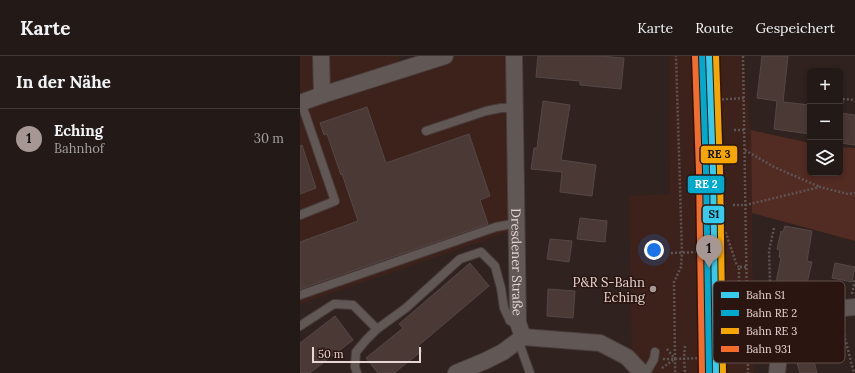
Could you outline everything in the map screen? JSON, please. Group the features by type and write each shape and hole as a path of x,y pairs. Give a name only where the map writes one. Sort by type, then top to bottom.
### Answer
{"street":[{"path":"321,56 322,95"},
{"path":"300,102 446,56"},
{"name":"Dresdener Straße","path":"514,56 520,333"},
{"path":"845,308 855,307"},
{"path":"456,373 503,352 520,333 600,343 627,356 642,373"},
{"path":"777,373 778,363"}],"lane":[{"path":"300,102 335,201 300,215"},
{"path":"426,131 486,111 501,108 515,108"},
{"path":"300,295 496,227 517,223"},
{"path":"357,373 355,366 356,352 377,329 406,308 460,259 481,252 495,266 501,288 504,308 510,321 520,333 530,373"},
{"path":"300,326 334,304 353,305 377,329"},
{"path":"646,373 654,355"}],"path":[{"path":"675,373 674,282 682,267 676,56"},
{"path":"743,56 746,281"},
{"path":"714,100 744,98"},
{"path":"842,104 843,99 855,100"},
{"path":"734,130 744,130"},
{"path":"745,150 774,167 820,187 848,194 855,193"},
{"path":"733,205 746,204 820,187"},
{"path":"770,281 769,251 774,228"},
{"path":"717,234 726,233 736,263 739,267 739,281"},
{"path":"672,253 700,252"},
{"path":"739,267 746,267"},
{"path":"845,339 854,373"},
{"path":"685,346 685,373"},
{"path":"667,349 675,359"},
{"path":"654,355 675,359 702,358"},
{"path":"658,373 662,368 675,359"}],"shaded area":[{"path":"300,56 399,56 399,63 431,56 509,56 512,231 300,304"},
{"path":"669,56 743,56 751,130 753,281 713,281 713,363 754,363 754,373 632,373 629,196 670,194"},
{"path":"751,130 807,142 807,176 843,176 843,147 855,148 855,241 752,213"}],"building":[{"path":"538,56 600,56 624,58 621,89 580,85 580,81 536,77"},
{"path":"762,56 788,56 783,102 807,105 807,134 774,129 777,101 757,98"},
{"path":"543,101 570,105 561,160 596,165 592,196 560,192 562,172 531,169 534,148 537,148"},
{"path":"367,107 386,163 469,134 490,196 480,200 488,224 300,289 300,242 358,221 327,134 324,135 320,123"},
{"path":"843,113 855,115 855,145 843,143"},
{"path":"302,145 316,188 300,194 300,146"},
{"path":"580,218 607,221 605,242 577,239"},
{"path":"785,226 812,231 807,261 812,262 808,281 776,281 781,258 779,257 780,250 777,249 781,231 783,232"},
{"path":"550,239 572,241 569,262 547,259"},
{"path":"470,263 489,286 418,346 422,351 394,373 378,373 366,358 403,328 399,324"},
{"path":"835,263 855,267 852,282 832,278"},
{"path":"548,289 575,291 573,318 547,316"},
{"path":"335,316 353,340 310,373 300,373 300,343"},
{"path":"797,363 814,363 817,373 800,373"}],"rail line":[{"name":"931","path":"695,56 699,171 702,373"},
{"name":"S1","path":"709,56 715,281"},
{"name":"S1","path":"716,363 716,373"}],"transit line":[{"path":"702,56 706,171 709,373"},
{"path":"716,56 722,281"},
{"path":"723,363 723,373"}],"place":[{"name":"Eching","path":"709,268"},
{"name":"P&R S-Bahn Eching","path":"653,289"}]}
